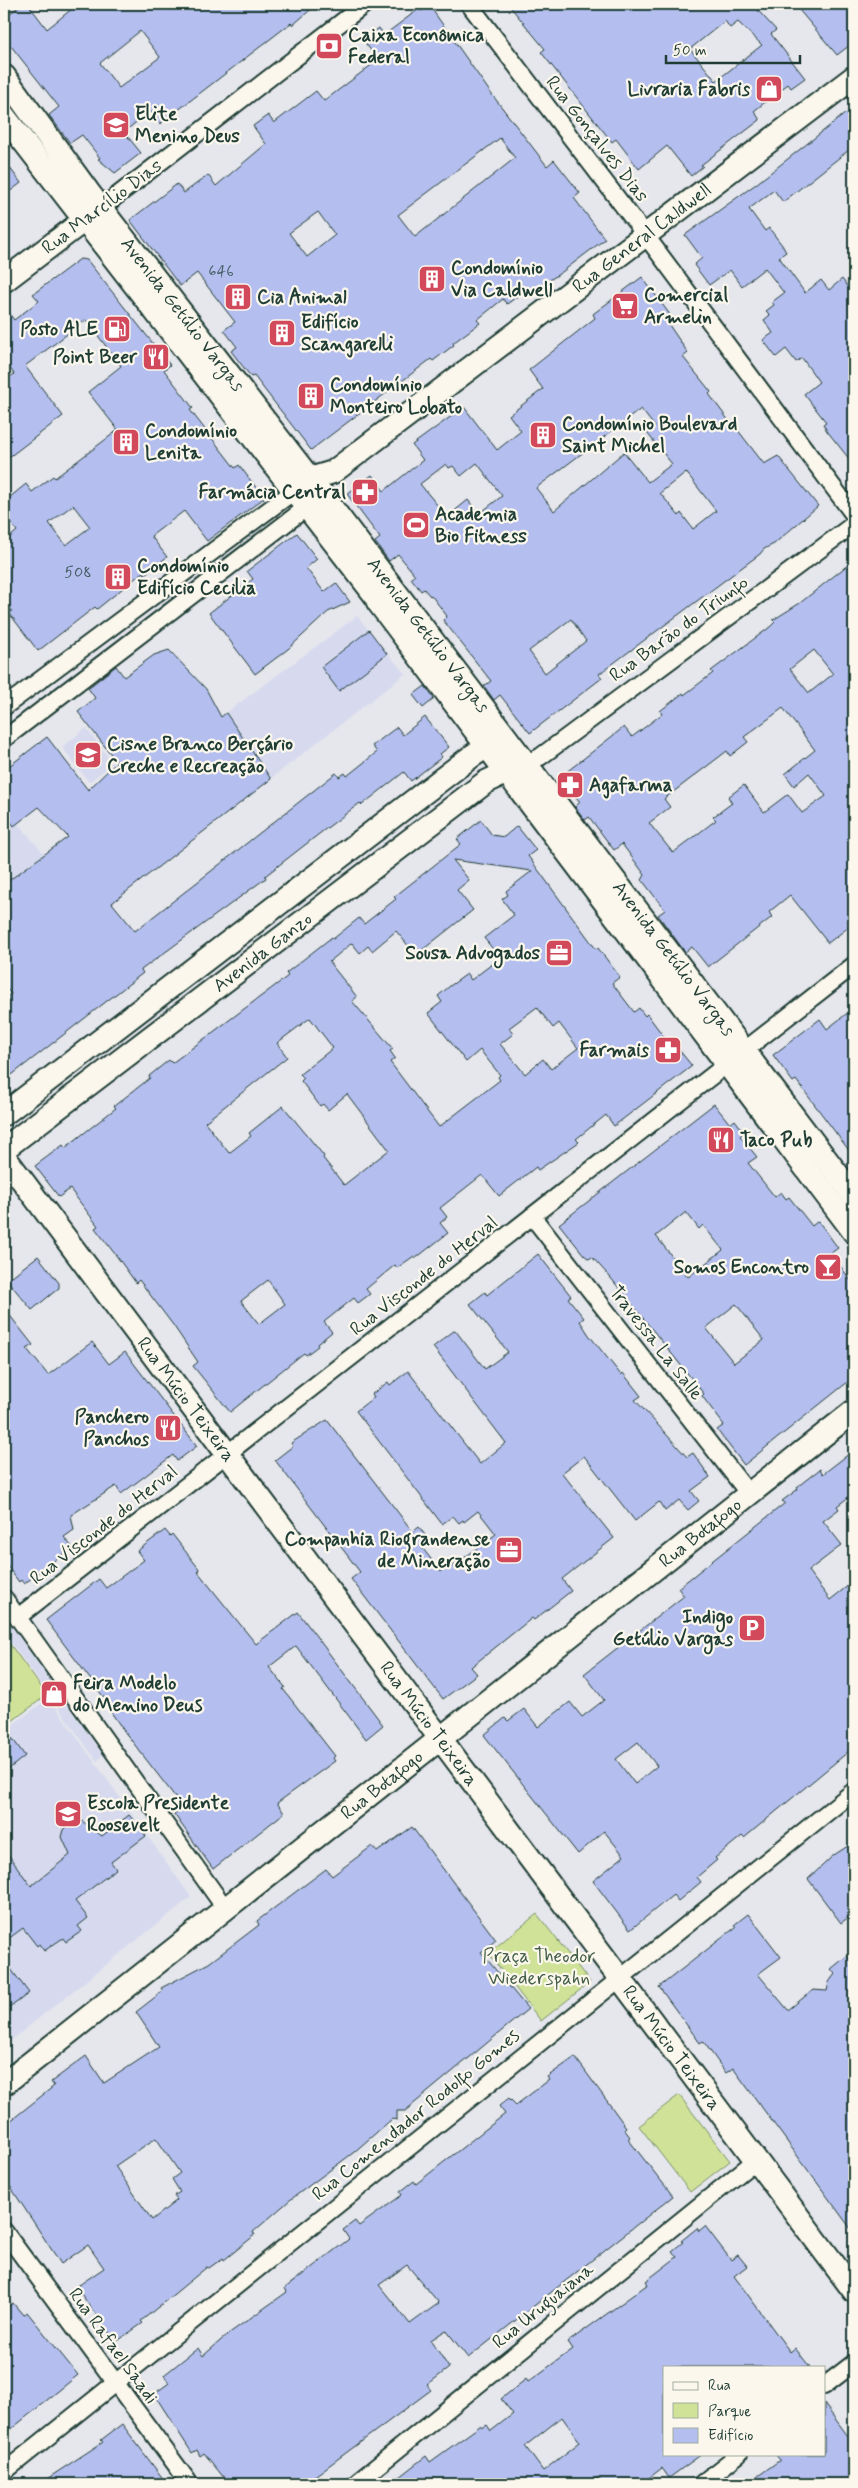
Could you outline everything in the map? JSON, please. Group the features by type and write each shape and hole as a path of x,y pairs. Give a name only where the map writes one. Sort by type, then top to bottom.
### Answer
{"street":[{"name":"Rua Marcílio Dias","path":"4,281 365,4"},
{"name":"Rua Gonçalves Dias","path":"468,4 646,236 854,515"},
{"name":"Avenida Getúlio Vargas","path":"4,76 92,214"},
{"name":"Rua General Caldwell","path":"308,493 333,472 854,78"},
{"name":"Avenida Getúlio Vargas","path":"4,116 92,214 308,493 731,1051 854,1232"},
{"path":"4,707 100,634 308,493"},
{"path":"4,739 114,655 308,493"},
{"name":"Rua Barão do Triunfo","path":"516,767 540,757 854,524"},
{"path":"100,634 114,655"},
{"name":"Avenida Ganzo","path":"4,1114 496,741"},
{"name":"Avenida Ganzo","path":"4,1149 486,782 516,767"},
{"path":"234,940 250,962"},
{"name":"Rua Visconde do Herval","path":"18,1617 532,1216 731,1051 854,966"},
{"name":"Avenida Getúlio Vargas","path":"731,1051 854,1196"},
{"name":"Rua Múcio Teixeira","path":"4,1156 854,2290"},
{"name":"Travessa La Salle","path":"532,1216 749,1494"},
{"name":"Rua Botafogo","path":"4,2084 854,1411"},
{"path":"4,1598 225,1908"},
{"name":"Rua Comendador Rodolfo Gomes","path":"4,2472 854,1791"},
{"name":"Rua Uruguaiana","path":"355,2484 756,2160"},
{"name":"Rua Rafael Saadi","path":"4,2230 190,2484"},
{"path":"826,2384 854,2363"},
{"path":"701,2484 736,2456"}],"shaded area":[{"path":"357,616 405,674 4,987 4,807 45,855 226,713"},
{"name":"Cisne Branco Berçário Creche e Recreação","path":"86,728 113,763 89,782 62,747"},
{"name":"Feira Modelo do Menino Deus","path":"4,1616 103,1755 97,1761 4,1633"},
{"name":"Escola Presidente Roosevelt","path":"49,1698 191,1897 4,2046 4,1731"}],"green space":[{"path":"4,1636 47,1695 4,1727"},
{"name":"Praça Theodor Wiederspahn","path":"537,1914 590,1982 541,2021 488,1953"},
{"path":"679,2095 730,2161 690,2192 639,2126"}],"building":[{"path":"22,4 28,4 47,29 78,4 317,4 293,25 291,23 160,124 150,111 124,132 141,153 115,173 98,159 100,158 82,135 70,143 49,115 59,107 11,46 4,52 4,18","holes":["140,31 160,57 119,88 100,63"]},
{"path":"508,4 752,4 776,30 771,34 805,78 791,88 788,84 754,111 760,120 701,165 703,166 691,176 667,146 639,169 616,139 612,142 541,52 545,49","holes":["725,21 730,28 738,22 762,45 716,81 690,49"]},
{"path":"794,4 854,4 854,42 837,55"},
{"path":"429,5 490,92 547,166 554,160 580,193 574,198 605,239 562,272 528,294 526,290 507,304 503,299 477,320 480,323 453,343 454,345 433,361 431,359 311,450 254,376 251,377 231,351 237,347 224,330 235,322 197,273 180,286 130,220 177,184 184,193 208,175 216,186 266,144 253,126 268,115 274,123 316,91 324,101 378,60 363,40 379,28 384,35 419,9 421,11","holes":["500,138 515,158 415,237 398,215","318,212 335,235 307,257 289,233"]},
{"path":"846,113 854,123 854,146 783,202 774,190 749,209 765,231 769,228 782,245 786,252 779,257 805,293 821,280 829,290 842,279 849,288 854,283 854,465 827,431 823,424 826,422 804,394 819,382 802,358 796,362 786,349 776,357 763,340 773,333 764,320 770,315 766,311 774,305 772,302 784,293 765,268 742,286 730,270 709,285 694,265 702,258 685,235 756,184"},
{"path":"4,160 21,183 4,196"},
{"path":"80,259 87,260 170,365 164,370 193,408 190,410 235,468 239,465 264,498 207,541 184,511 151,536 167,557 145,574 143,572 97,609 95,607 38,651 9,613 12,611 4,601 4,542 17,531 4,515 4,502 26,484 32,492 53,476 55,478 118,430 88,392 121,366 86,320 25,366 63,416 4,461 4,382 14,374 4,360 4,306 14,320 39,301 33,294","holes":["73,505 90,527 66,545 49,523"]},
{"path":"642,277 674,320 669,325 688,353 683,357 711,392 709,394 729,421 764,464 778,456 818,506 774,544 764,549 760,554 599,674 602,678 530,733 500,695 494,700 484,686 491,681 443,620 447,616 431,595 424,589 421,591 411,578 415,575 398,554 389,561 375,542 380,538 347,494 372,475 384,491 423,460 412,445 464,407 497,450 521,431 509,415 543,389 529,370 595,318 593,314","holes":["641,409 655,427 647,433 672,464 648,482 624,452 554,511 536,488","477,463 502,496 479,514 468,500 447,517 420,484 446,464 449,468 453,466 461,476","686,472 716,511 693,529 681,513 679,516 660,493","571,619 586,641 545,673 529,651"]},
{"path":"297,533 317,559 306,568 324,592 336,583 350,602 328,612 288,649 255,674 209,613 253,579 247,571"},
{"path":"854,560 854,732 847,738 854,747 854,923 828,943 790,895 769,912 772,917 708,967 692,947 685,952 658,915 665,910 642,880 645,875 622,844 614,850 589,817 585,820 575,807 580,802 560,777 624,727 632,737 662,714 660,711 713,673 711,671 770,627 775,622 773,620 800,603","holes":["814,650 833,674 809,693 790,669","783,708 815,750 785,774 794,786 809,773 826,796 802,813 788,794 764,812 744,785 728,797 732,803 713,817 716,820 673,853 649,823 670,807 664,799 727,751 730,756 748,742 744,737"]},
{"path":"369,630 387,654 339,691 321,667"},
{"path":"169,650 206,689 221,717 226,713 271,779 112,903 135,931 336,773 339,777 345,773 347,776 377,752 372,746 397,727 403,735 425,717 449,747 440,754 442,757 411,781 404,772 362,805 360,803 265,876 266,878 141,970 143,973 4,1081 4,1004 9,1000 7,997 11,994 4,985 4,884 68,837 39,807 14,826 4,812 4,770 47,737 88,790 117,762 78,712 95,698 88,688 116,666 124,677 154,655"},
{"path":"425,686 434,699 423,708 413,695"},
{"path":"481,820 492,835 504,837 517,826 536,850 528,856 596,949 598,948 620,977 612,983 634,1012 639,1008 645,1016 647,1014 667,1041 669,1039 675,1045 692,1066 614,1126 606,1115 576,1139 579,1142 538,1170 536,1167 499,1196 482,1175 440,1208 447,1217 440,1223 448,1233 416,1258 414,1256 397,1268 395,1265 366,1289 370,1294 358,1303 354,1298 324,1322 332,1332 317,1344 318,1346 306,1355 304,1353 300,1356 230,1412 193,1366 198,1362 173,1325 139,1280 136,1283 95,1228 98,1226 70,1189 59,1197 35,1166 63,1145 65,1148 116,1108 114,1106 150,1078 149,1076 169,1060 172,1063 288,976 286,973 332,937 333,939 359,918 364,924 396,899 394,897 461,844 457,839","holes":["453,860 532,871 506,891 508,895 502,899 514,915 484,938 500,958 471,980 467,974 450,986 438,996 442,1002 428,1013 466,1062 480,1050 500,1075 498,1077 500,1080 439,1127 390,1062 395,1058 390,1051 393,1049 352,1001 357,997 329,962 352,943 360,953 368,946 372,951 396,931 416,955 473,910 457,890 469,880","537,1007 553,1028 559,1023 578,1048 551,1069 543,1059 525,1074 500,1044 513,1034 509,1028","310,1018 333,1048 300,1074 304,1078 301,1081 320,1106 323,1104 328,1110 347,1094 389,1150 344,1185 323,1158 324,1156 283,1106 249,1133 251,1136 229,1153 205,1122 287,1057 277,1043","268,1280 285,1304 259,1324 241,1301"]},
{"path":"854,1008 854,1157 796,1080 793,1082 773,1055 820,1019 827,1029"},
{"path":"714,1104 730,1124 735,1120 744,1132 740,1136 757,1157 748,1163 775,1197 781,1192 786,1199 789,1197 812,1226 818,1221 838,1248 831,1253 854,1285 854,1377 744,1465 717,1430 724,1425 702,1396 704,1394 610,1277 592,1257 589,1259 584,1255 559,1224","holes":["686,1212 699,1229 703,1225 723,1250 688,1277 656,1236","736,1304 764,1340 734,1363 706,1328"]},
{"path":"538,1254 571,1296 568,1298 584,1318 580,1321 589,1335 621,1375 623,1373 641,1396 635,1400 687,1457 693,1453 710,1477 691,1491 699,1501 688,1510 679,1500 665,1511 659,1502 635,1521 584,1456 562,1473 614,1538 562,1579 571,1591 534,1620 532,1618 471,1667 477,1674 443,1699 351,1579 360,1572 275,1460 293,1446 291,1443 327,1420 413,1532 419,1527 428,1539 420,1545 441,1572 447,1566 449,1569 496,1534 478,1511 464,1522 463,1520 459,1523 453,1516 442,1524 356,1411 374,1397 372,1394 388,1382 390,1385 408,1371 480,1464 506,1443 433,1347 455,1330 485,1369 508,1352 470,1304 485,1292 487,1295"},
{"path":"38,1256 59,1283 59,1288 32,1310 7,1280"},
{"path":"4,1308 33,1345 27,1349 48,1375 92,1342 109,1364 125,1352 197,1446 177,1461 173,1455 121,1494 116,1486 71,1515 74,1530 64,1537 72,1547 24,1584 21,1580 19,1582 4,1562"},
{"path":"854,1450 854,1493 837,1506 839,1509 823,1521 842,1545 808,1571 830,1600 854,1581 854,1747 744,1838 742,1836 715,1858 717,1860 697,1877 701,1882 678,1901 673,1895 630,1930 593,1881 624,1856 604,1831 578,1854 484,1735 505,1718 508,1721 524,1709 538,1727 570,1702 582,1717 604,1700 584,1674 684,1596 678,1588 785,1503 782,1501 798,1489 797,1487 820,1469 823,1474","holes":["638,1742 657,1766 635,1784 616,1759"]},
{"path":"165,1530 170,1536 172,1534 200,1570 198,1572 256,1644 298,1612 383,1725 366,1739 296,1646 269,1667 285,1687 283,1689 335,1756 333,1758 335,1761 277,1803 284,1813 213,1869 174,1814 183,1807 124,1731 106,1705 108,1703 46,1620 99,1579 106,1588 144,1560 137,1551"},
{"path":"12,1738 25,1756 4,1773 4,1745"},
{"path":"129,1815 146,1836 111,1862 116,1869 75,1901 88,1918 78,1926 82,1931 66,1942 63,1938 44,1951 39,1944 37,1946 23,1928 4,1942 4,1849 31,1886 70,1855 62,1837 64,1830 69,1824 82,1821 102,1836"},
{"path":"412,1827 496,1940 481,1952 528,2009 405,2111 397,2111 397,2120 392,2119 353,2153 290,2200 253,2232 255,2235 224,2260 223,2258 209,2268 207,2267 141,2321 143,2323 116,2342 76,2287 104,2268 88,2245 61,2264 4,2177 4,2126 54,2086 51,2082 86,2056 104,2083 159,2047 136,2012 163,1991 161,1988 209,1963 259,1925 257,1921 326,1869 332,1876 372,1846 377,1852","holes":["156,2138 180,2173 172,2179 180,2192 174,2196 177,2200 152,2220 115,2166"]},
{"path":"854,1842 854,1913 841,1923 808,1879 834,1855"},
{"path":"748,1914 781,1957 758,1974 788,2010 813,1990 827,1991 829,1982 835,1974 831,1969 847,1956 854,1964 854,2233 733,2068 726,2073 703,2041 700,2043 659,1987 736,1927 734,1925"},
{"path":"4,1960 29,1993 4,2012"},
{"path":"575,2057 626,2127 624,2129 630,2137 628,2139 673,2196 468,2358 446,2330 431,2340 449,2368 427,2385 431,2390 304,2484 229,2484 204,2453 200,2456 197,2450 192,2453 154,2394 169,2383 164,2375 198,2348 203,2356 228,2334 287,2292 285,2288 349,2239 343,2230 355,2221 359,2226 402,2195 400,2192 414,2181 416,2184 505,2114 499,2106 509,2098 516,2105 549,2080 547,2077","holes":["407,2265 439,2303 410,2324 379,2285"]},
{"path":"705,2226 731,2260 738,2255 747,2266 734,2276 790,2352 795,2348 809,2366 663,2366 663,2456 699,2456 669,2478 662,2468 641,2484 603,2484 598,2477 589,2484 390,2484 426,2456 430,2462 480,2426 482,2428 487,2425 491,2431 513,2414 501,2399 526,2379 528,2382 573,2349 568,2342 648,2284 646,2281 677,2257 672,2251 697,2228 699,2231","holes":["562,2417 580,2442 543,2471 525,2446"]},
{"path":"13,2303 23,2315 27,2312 78,2375 4,2435 4,2310"},
{"path":"826,2407 854,2444 854,2484 747,2484 780,2460 777,2456 826,2456"},
{"path":"122,2424 167,2484 39,2484 103,2442 101,2440"}],"place":[{"name":"Caixa Econômica Federal","path":"329,46"},
{"name":"Livraria Fabris","path":"769,89"},
{"name":"Elite Menino Deus","path":"116,125"},
{"name":"Condomínio Via Caldwell","path":"432,279"},
{"name":"Cia Animal","path":"238,297"},
{"name":"Comercial Armelin","path":"625,306"},
{"name":"Posto ALE","path":"117,329"},
{"name":"Edifício Scangarelli","path":"282,333"},
{"name":"Point Beer","path":"156,357"},
{"name":"Condomínio Monteiro Lobato","path":"311,396"},
{"name":"Condomínio Boulevard Saint Michel","path":"543,435"},
{"name":"Condomínio Lenita","path":"126,442"},
{"name":"Farmácia Central","path":"365,492"},
{"name":"Academia Bio Fitness","path":"416,525"},
{"name":"Condomínio Edifício Cecilia","path":"118,577"},
{"name":"Cisne Branco Berçário Creche e Recreação","path":"88,755"},
{"name":"Agafarma","path":"570,785"},
{"name":"Sousa Advogados","path":"559,953"},
{"name":"Farmais","path":"668,1050"},
{"name":"Taco Pub","path":"721,1140"},
{"name":"Somos Encontro","path":"828,1267"},
{"name":"Panchero Panchos","path":"168,1428"},
{"name":"Companhia Riograndense de Mineração","path":"509,1550"},
{"name":"Indigo Getúlio Vargas","path":"752,1628"},
{"name":"Feira Modelo do Menino Deus","path":"54,1694"},
{"name":"Escola Presidente Roosevelt","path":"68,1814"}]}
